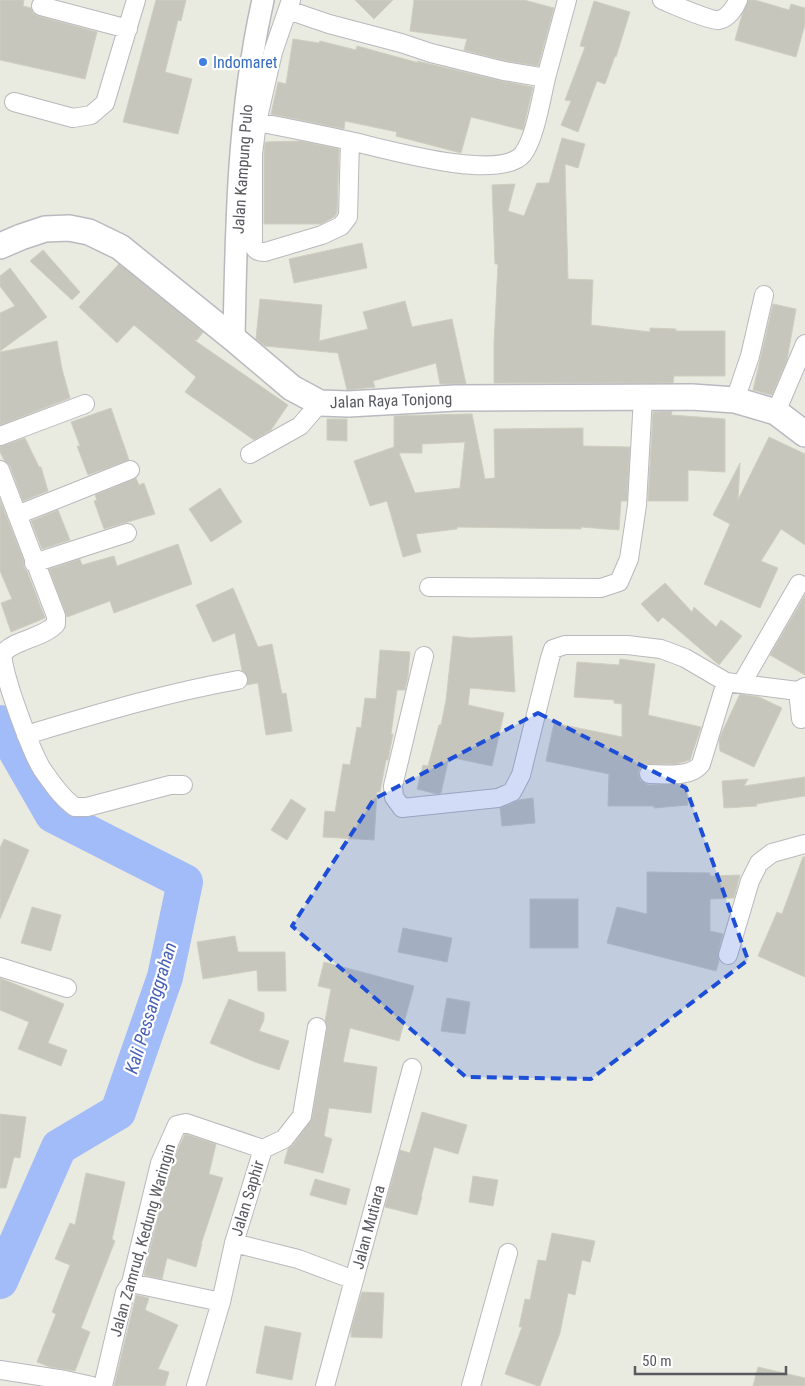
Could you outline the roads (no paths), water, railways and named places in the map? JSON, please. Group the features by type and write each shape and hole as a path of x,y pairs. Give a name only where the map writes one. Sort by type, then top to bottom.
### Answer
{"main road":[{"name":"Jalan Raya Tonjong","path":"0,246 45,229 69,228 89,232 120,247 234,338 292,388 320,403 348,404 454,398 692,397 735,400 776,412 805,434"}],"street":[{"path":"14,102 73,118 92,115 105,103 136,0"},
{"name":"Jalan Kampung Pulo","path":"234,338 236,252 242,146 250,73 263,0"},
{"path":"257,122 350,141 404,155 444,162 483,166 509,162 522,156 531,139 567,0"},
{"path":"662,0 719,20 728,16 738,0"},
{"path":"350,141 348,217 341,226 322,235 260,252 255,249 253,244 253,154 257,122 273,52 289,5 329,24 431,53 488,67 546,78"},
{"path":"41,6 128,29"},
{"path":"735,400 750,356 764,295"},
{"path":"776,412 805,344"},
{"path":"429,587 601,588 619,582 629,559 637,505 643,397"},
{"path":"250,454 300,426 320,403"},
{"path":"0,436 85,404"},
{"path":"0,470 34,563 56,616 56,624 50,630 8,648 2,656 0,664 11,699 33,753 51,782 75,806 87,807 170,785 183,786"},
{"path":"17,515 130,470"},
{"path":"34,563 127,533"},
{"path":"649,774 690,773 697,770 734,682 799,584"},
{"path":"424,656 393,786 394,797 402,808 498,798 512,792 520,775 553,649 565,645 628,645 661,649 686,658 734,682 802,689 801,719"},
{"path":"26,735 146,700 194,688 238,680"},
{"path":"728,955 750,881 759,863 772,853 805,844"},
{"path":"0,967 67,988"},
{"name":"Jalan Saphir","path":"196,1386 221,1302 234,1243 263,1149 284,1139 302,1116 317,1027"},
{"name":"Jalan Mutiara","path":"326,1386 412,1068"},
{"name":"Jalan Zamrud, Kedung Waringin","path":"103,1386 125,1292 131,1283 160,1163 177,1125 186,1123 263,1149"},
{"path":"234,1243 298,1259 354,1280"},
{"path":"471,1386 508,1253"},
{"path":"131,1283 221,1302"},
{"path":"0,1370 92,1386"}],"waterway":[{"name":"Kali Pessanggrahan","path":"0,723 53,815 185,882 165,977 118,1112 59,1147 0,1281"}],"place":[{"name":"Indomaret","path":"203,62"}]}
